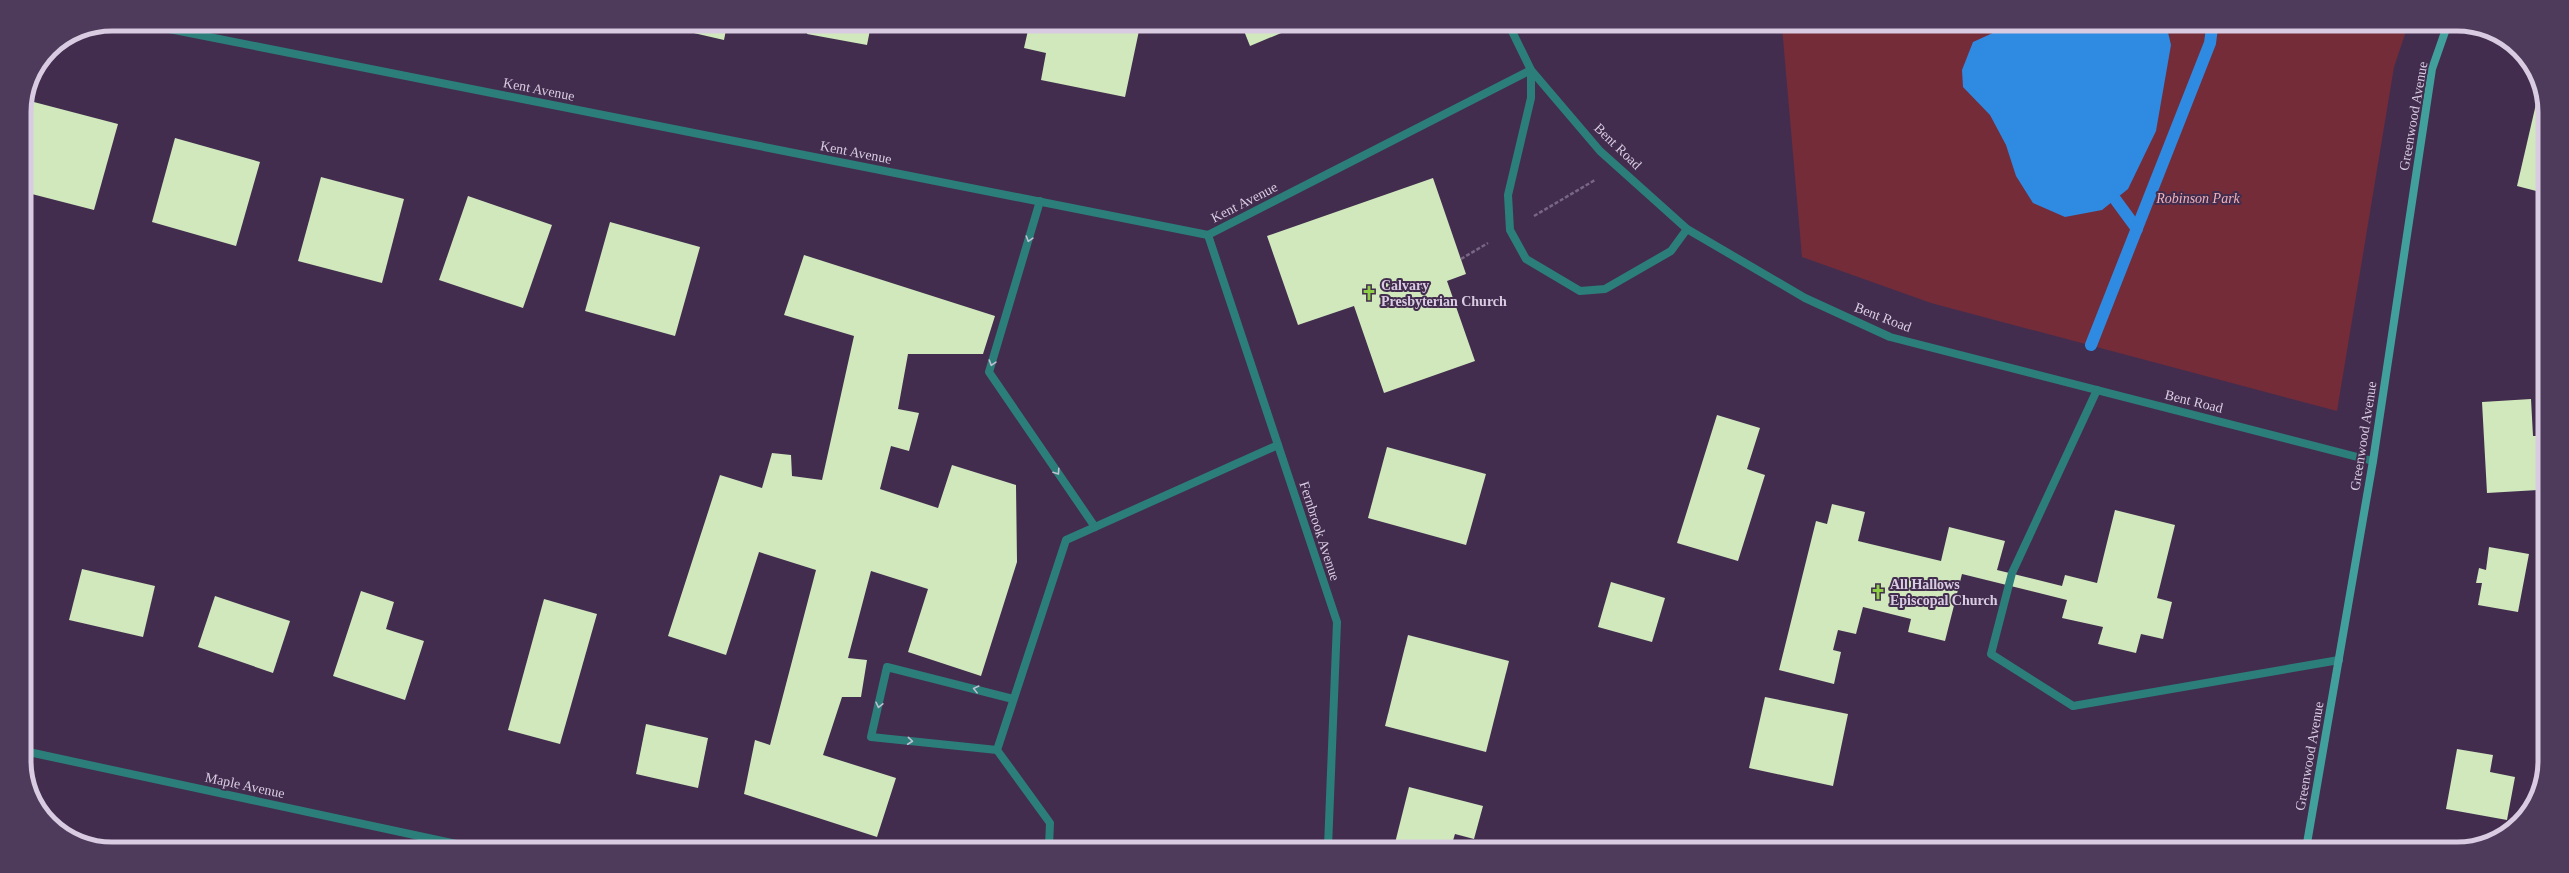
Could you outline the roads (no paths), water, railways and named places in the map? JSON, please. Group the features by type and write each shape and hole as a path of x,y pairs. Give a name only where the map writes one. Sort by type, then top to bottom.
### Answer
{"main road":[{"name":"Greenwood Avenue","path":"2307,842 2373,461 2432,69 2445,31"}],"street":[{"name":"Kent Avenue","path":"179,31 1208,235 1531,70"},
{"name":"Bent Road","path":"1512,31 1531,70 1600,151 1687,229 1805,298 1890,337 2373,461"},
{"path":"1531,70 1532,98 1508,195 1510,230 1526,259 1580,291 1605,289 1671,251 1687,229"},
{"path":"1040,201 989,372 1095,527"},
{"name":"Fernbrook Avenue","path":"1208,235 1337,622 1328,842"},
{"path":"2097,390 2012,573 1992,654 2073,706 2339,660"},
{"path":"996,750 1066,540 1278,445"},
{"path":"1013,699 887,667 871,737 996,750 1050,823 1049,842"},
{"name":"Maple Avenue","path":"31,753 447,842"}],"water":[{"path":"2168,31 2171,45 2156,131 2128,189 2102,210 2065,217 2033,203 2016,176 2006,145 1990,115 1963,87 1962,70 1973,42 1995,32"}],"waterway":[{"path":"2091,345 2210,43 2212,31"},
{"path":"2115,199 2137,229"}],"place":[{"name":"Calvary Presbyterian Church","path":"1369,293"},
{"name":"All Hallows Episcopal Church","path":"1878,592"}],"park label":[{"name":"Robinson Park","path":"2198,198"}]}
